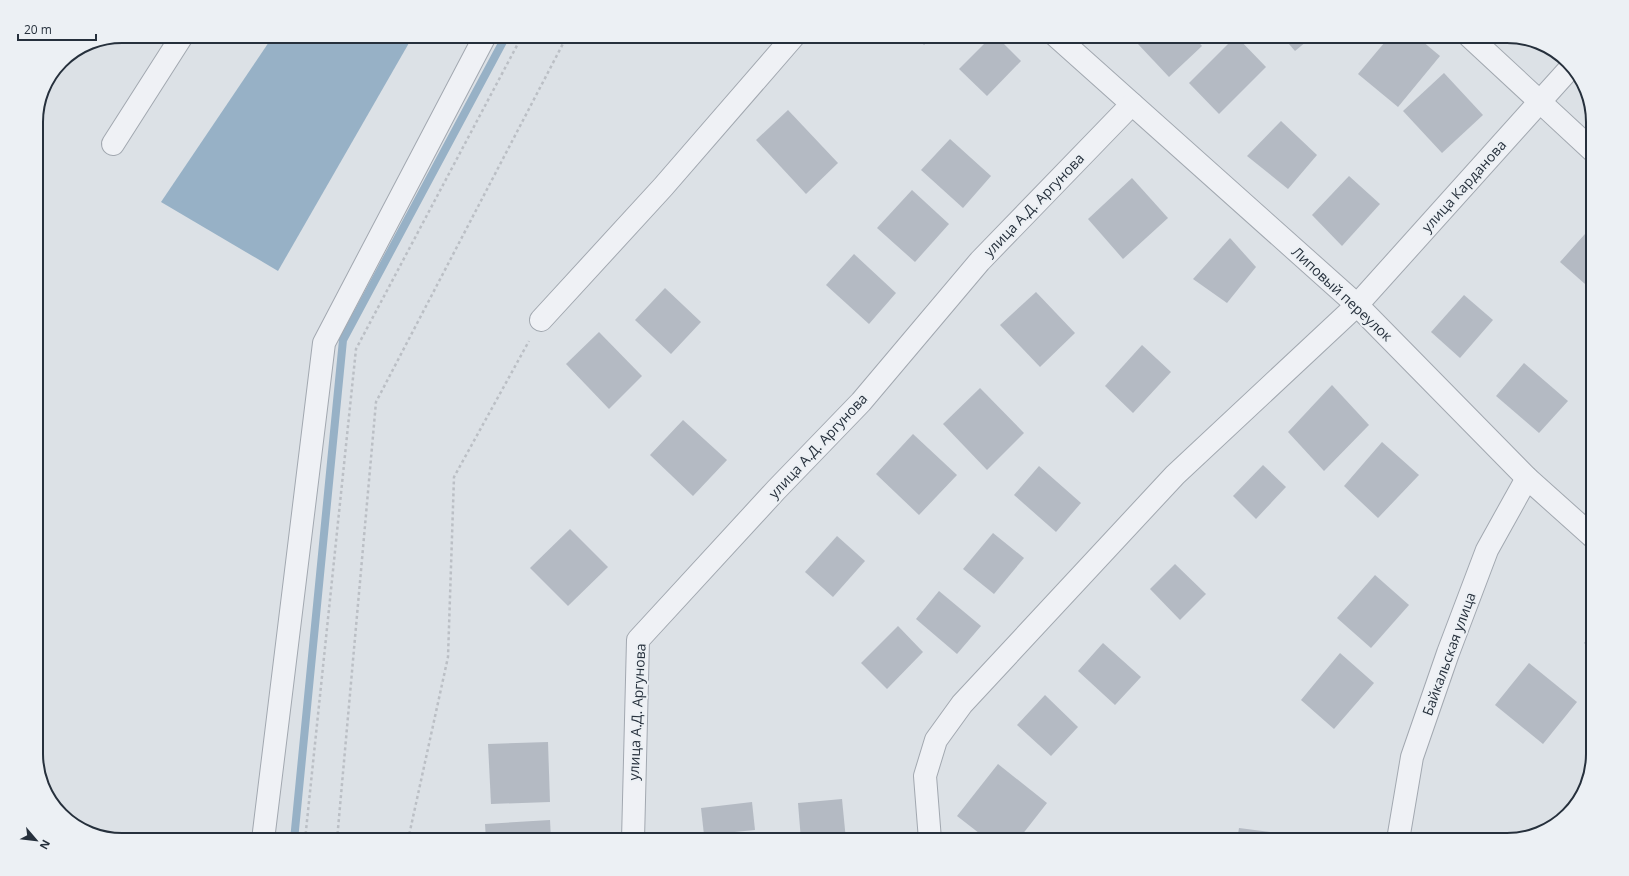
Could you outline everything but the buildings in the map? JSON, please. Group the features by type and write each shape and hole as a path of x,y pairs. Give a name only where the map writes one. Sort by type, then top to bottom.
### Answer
{"street":[{"path":"113,144 178,43"},
{"path":"265,833 324,343 481,43"},
{"path":"541,320 663,187 788,43"},
{"name":"Липовый переулок","path":"1064,43 1357,306 1527,478 1586,530"},
{"path":"1477,43 1586,145"},
{"name":"улица Карданова","path":"929,833 925,776 936,740 962,704 1175,475 1357,306 1567,71"},
{"name":"улица А.Д. Аргунова","path":"633,833 638,640 776,490 861,402 980,261 1132,104"},
{"name":"Байкальская улица","path":"1399,833 1412,757 1448,653 1487,550 1527,478"}],"path":[{"path":"306,833 356,349 518,43"},
{"path":"338,833 376,402 563,43"},
{"path":"410,833 448,656 454,477 541,320"}],"water":[{"path":"268,43 409,43 278,271 161,202"}],"waterway":[{"path":"295,833 343,340 502,43"}]}
